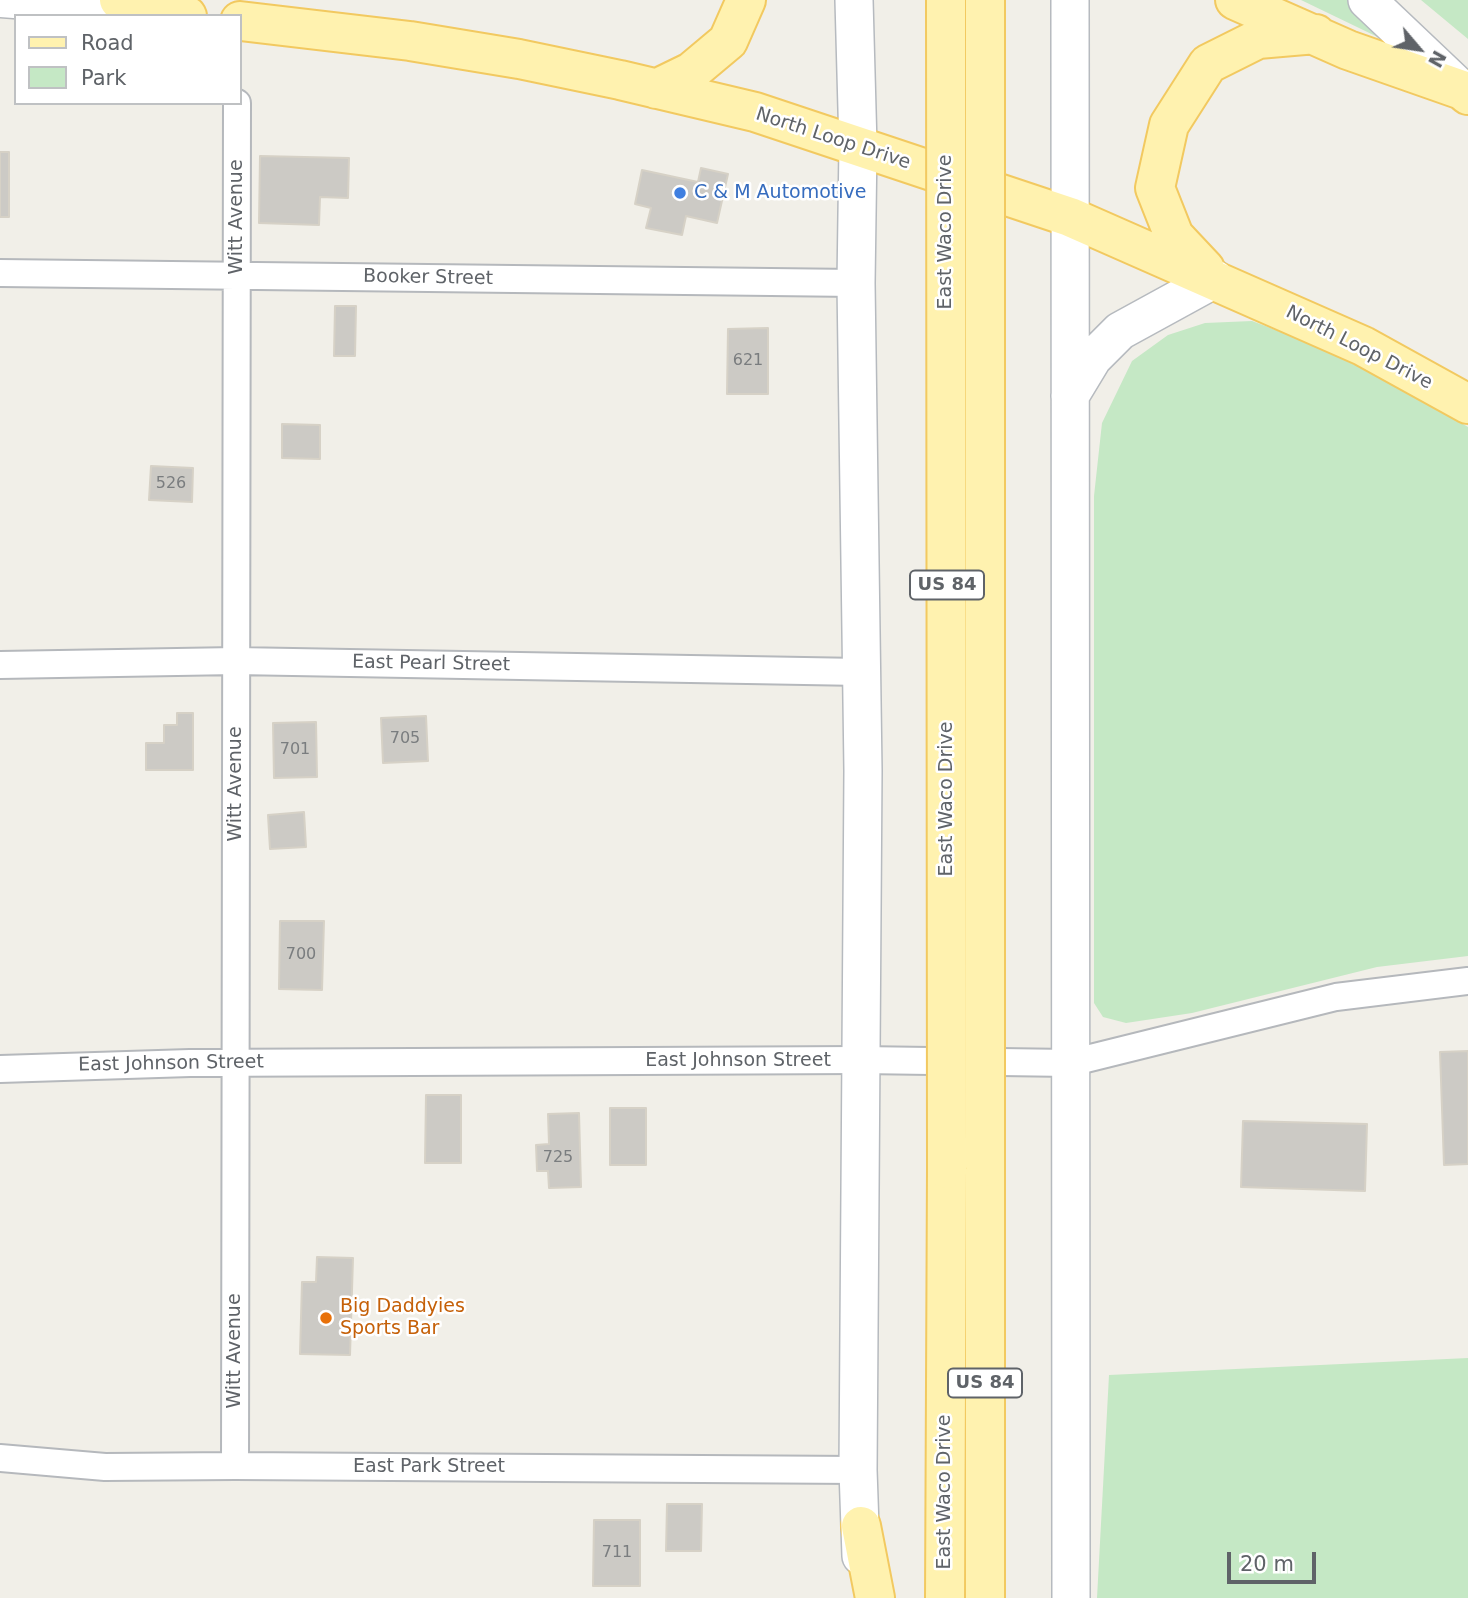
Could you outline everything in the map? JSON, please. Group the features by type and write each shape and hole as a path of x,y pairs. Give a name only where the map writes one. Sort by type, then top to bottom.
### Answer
{"main road":[{"path":"656,89 691,72 728,41 746,0"},
{"path":"854,0 858,146 856,283 863,771 858,1470 861,1526 860,1598"},
{"name":"East Waco Drive","path":"945,1598 946,0"},
{"name":"East Waco Drive","path":"985,0 985,1598"},
{"path":"1070,0 1071,1598"},
{"path":"1235,0 1348,50 1465,93"},
{"path":"1367,0 1465,93"},
{"name":"North Loop Drive","path":"242,21 519,59 755,112 1070,217 1363,346 1468,404"},
{"path":"1070,396 1093,358 1120,331 1215,279 1174,236 1155,188 1169,125 1208,64 1258,38 1315,34"},
{"path":"861,1526 875,1598"}],"street":[{"path":"0,1 152,9"},
{"name":"Witt Avenue","path":"235,1466 237,105"},
{"name":"Booker Street","path":"0,272 856,283"},
{"name":"East Pearl Street","path":"0,665 236,661 861,672"},
{"name":"East Johnson Street","path":"0,1069 235,1062 862,1060 1070,1063 1336,997 1468,981"},
{"name":"East Park Street","path":"0,1458 105,1467 858,1470"}],"green space":[{"path":"1301,0 1351,0 1386,41"},
{"path":"1421,0 1468,0 1468,39"},
{"path":"1252,321 1363,369 1468,427 1468,956 1377,967 1192,1013 1126,1023 1103,1017 1094,1003 1094,496 1102,423 1132,361 1168,335 1205,323"},
{"path":"1468,1358 1468,1598 1097,1598 1109,1375"}],"building":[{"path":"0,152 9,152 9,217 0,217"},
{"path":"260,156 349,158 348,198 320,197 319,225 259,223"},
{"name":"C & M Automotive","path":"701,168 728,174 717,223 686,216 682,235 646,228 651,208 635,204 642,170 698,182"},
{"path":"335,306 356,306 355,356 334,356"},
{"path":"768,328 768,394 727,394 728,329"},
{"path":"282,424 320,425 320,459 282,458"},
{"path":"151,466 193,468 192,502 149,500"},
{"path":"177,713 193,713 193,770 146,770 146,743 164,743 164,725 177,725"},
{"path":"426,716 428,761 383,763 381,718"},
{"path":"316,722 317,777 274,778 273,723"},
{"path":"304,812 306,847 270,849 268,815"},
{"path":"280,921 324,921 322,990 279,989"},
{"path":"1468,1051 1468,1164 1444,1165 1440,1052"},
{"path":"426,1095 461,1095 461,1163 425,1163"},
{"path":"610,1108 646,1108 646,1165 610,1165"},
{"path":"579,1113 581,1187 549,1188 548,1171 537,1171 536,1145 549,1144 548,1114"},
{"path":"1243,1121 1367,1124 1365,1191 1241,1187"},
{"name":"Big Daddyies Sports Bar","path":"317,1257 353,1258 350,1355 300,1354 302,1282 316,1282"},
{"path":"667,1504 702,1504 701,1551 666,1551"},
{"path":"594,1520 640,1520 640,1586 593,1586"}],"place":[{"name":"C & M Automotive","path":"680,193"},
{"name":"Big Daddyies Sports Bar","path":"326,1318"}]}
